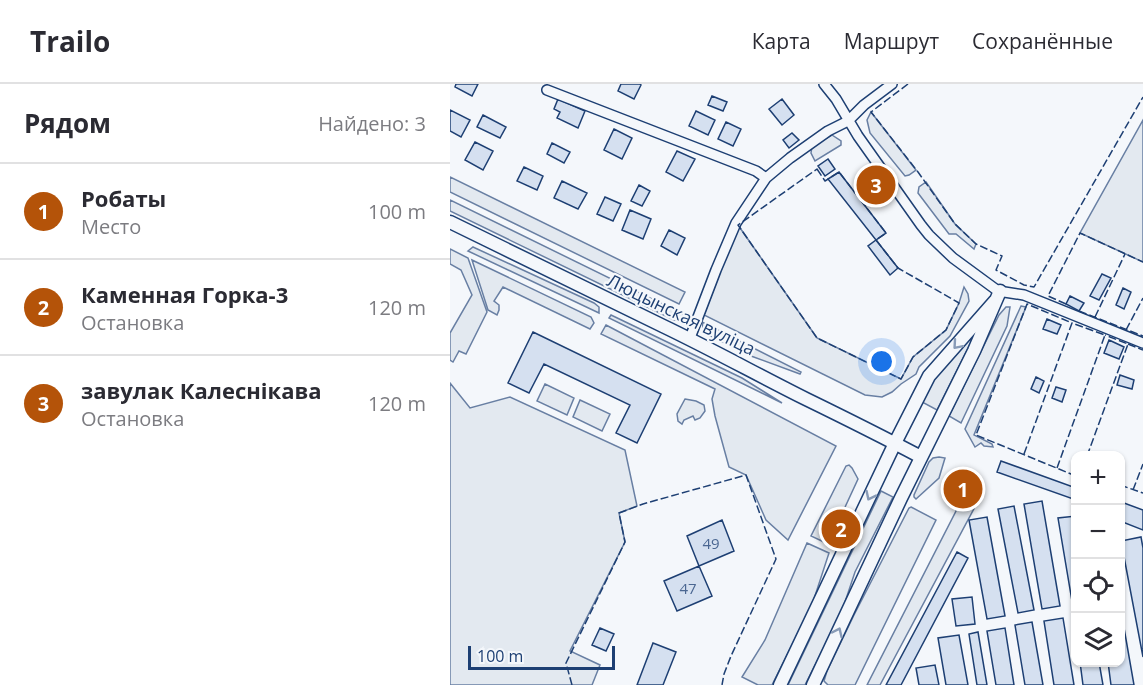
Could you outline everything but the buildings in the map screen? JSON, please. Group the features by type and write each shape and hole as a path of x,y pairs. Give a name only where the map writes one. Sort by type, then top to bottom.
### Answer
{"main road":[{"name":"Люцынская вуліца","path":"450,222 690,338 921,457"},
{"path":"780,685 929,376 997,296"},
{"path":"813,685 974,351 997,296"}],"street":[{"path":"824,84 887,178 929,235 982,280 997,296 1024,295 1143,343"},
{"path":"690,338 736,223 766,178 828,131 848,121 864,105 892,84"},
{"path":"547,90 756,171 766,178"}],"shaded area":[{"path":"871,112 916,170 909,175 905,176 870,133 867,120"},
{"path":"1143,120 1143,262 1080,233"},
{"path":"832,135 841,141 841,145 815,161 811,153 812,146"},
{"path":"450,177 685,292 679,304 450,192"},
{"path":"926,182 955,224 976,244 974,249 956,234 949,234 918,193 919,187"},
{"path":"450,200 689,317 684,320 674,320 450,211"},
{"path":"738,225 817,338 901,379 913,357 946,330 964,287 969,301 950,336 919,367 916,374 882,397 865,395 704,315"},
{"path":"473,247 594,303 599,307 599,313 468,251"},
{"path":"450,249 468,258 487,312 466,354 459,351 453,362 450,360 450,333 472,295 461,270 450,264"},
{"path":"472,260 591,317 594,323 590,329 503,287 494,301 499,305 497,315 488,310"},
{"path":"1021,306 1026,307 974,435 992,444 993,447 984,446 981,443 975,447 965,429"},
{"path":"1006,307 1010,307 1007,326 961,423 949,416 999,315"},
{"path":"611,315 742,378 782,403 609,318"},
{"path":"982,320 937,410 922,402 934,378 963,347"},
{"path":"702,322 801,372 800,374 751,356 704,333"},
{"path":"606,325 836,446 788,540 766,520 746,475 729,467 715,416 712,399 715,389 601,334"},
{"path":"450,383 470,408 510,397 625,450 637,506 619,513 625,542 570,651 600,665 592,685 450,685"},
{"path":"545,384 574,398 567,415 537,401"},
{"path":"685,399 704,405 705,411 700,418 695,420 693,416 684,420 682,424 678,421 677,414"},
{"path":"580,400 610,414 602,431 573,417"},
{"path":"939,457 945,458 939,478 916,499 914,495 929,462"},
{"path":"849,465 858,479 828,544 811,536 846,466"},
{"path":"881,491 893,497 855,572 842,611 805,685 788,685"},
{"path":"956,491 965,493 977,503 880,685 867,685 956,511"},
{"path":"911,507 936,520 855,685 828,685 824,681 827,671"},
{"path":"807,543 829,553 812,605 772,685 758,685 742,677 765,640"}],"fence":[{"path":"908,84 871,112 955,224 976,244 1002,256 996,270 1024,285 1034,287 1143,97"},
{"path":"817,169 825,181 839,172 886,233 876,240 898,268 959,303 946,330 913,357 901,379 817,338 738,225 817,169"},
{"path":"1066,304 1048,296 1080,233 1143,262"},
{"path":"1095,317 1125,254"},
{"path":"1126,330 1143,298"},
{"path":"1024,454 1072,323 1027,304 976,435 1071,474"},
{"path":"1079,311 1143,336"},
{"path":"1057,468 1105,335 1072,323"},
{"path":"1089,451 1128,344 1105,335"},
{"path":"1128,344 1143,350"},
{"path":"1133,490 1143,464"},
{"path":"572,685 566,663 625,542 619,513 746,475 776,559 731,656 722,685"},
{"path":"1125,487 1143,493"}],"place":[{"name":"завулак Калеснікава","path":"876,185"},
{"name":"Робаты","path":"963,489"},
{"name":"Каменная Горка-3","path":"841,529"}]}
